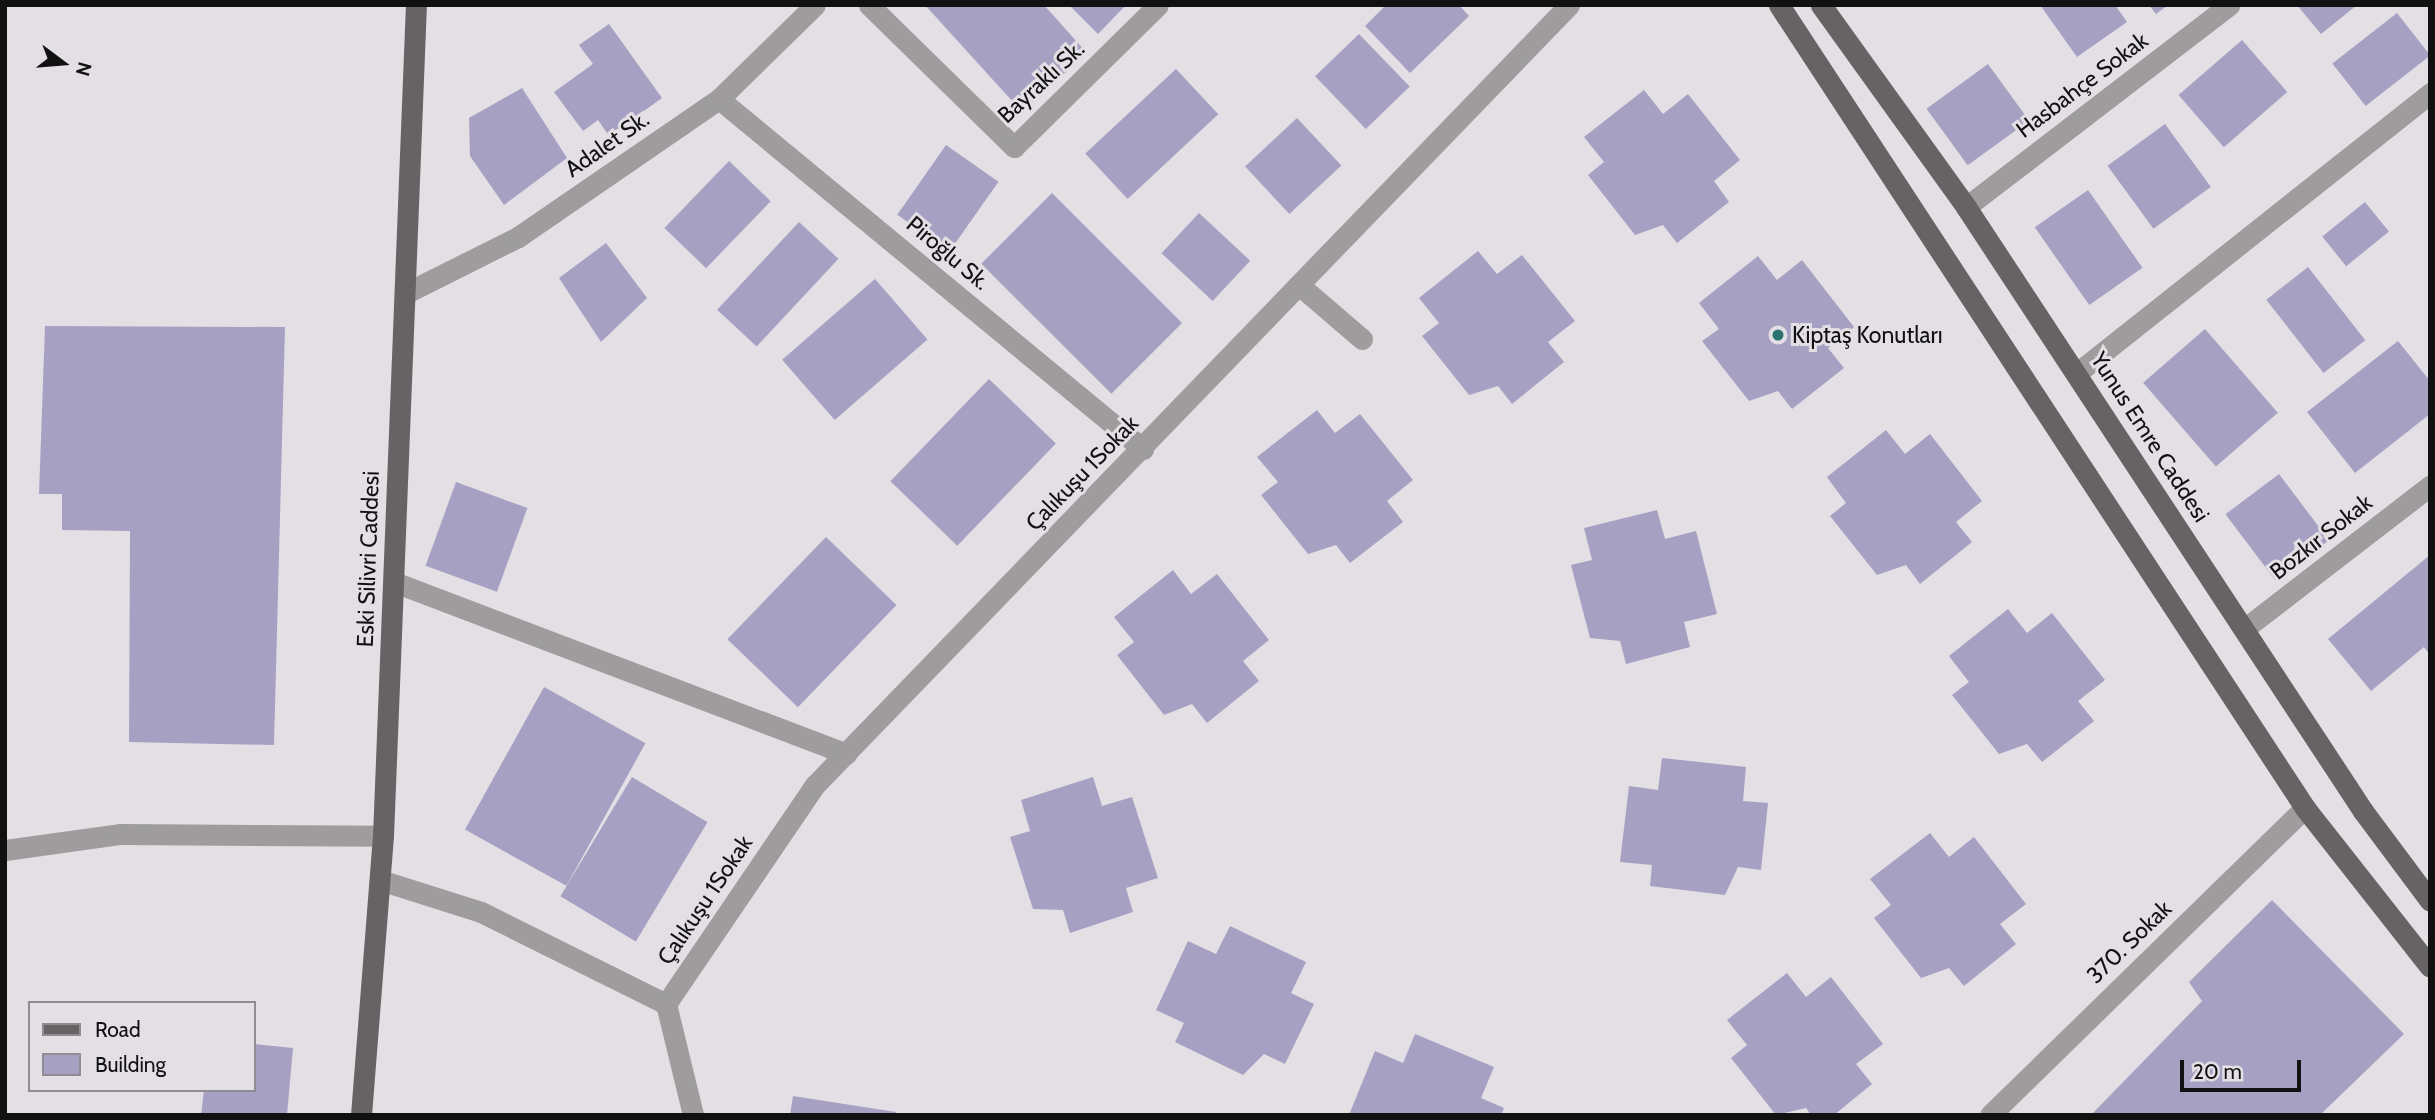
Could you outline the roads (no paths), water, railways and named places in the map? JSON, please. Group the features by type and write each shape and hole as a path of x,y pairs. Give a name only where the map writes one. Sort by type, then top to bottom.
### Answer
{"main road":[{"name":"Eski Silivri Caddesi","path":"361,1115 383,836 416,5"},
{"path":"1779,5 2305,808 2430,967"},
{"name":"Yunus Emre Caddesi","path":"1821,5 1966,207 2244,629 2430,900"}],"street":[{"name":"Adalet Sk.","path":"406,293 518,237 719,99 815,5"},
{"name":"Bayraklı Sk.","path":"869,5 1014,147 1158,5"},
{"name":"Çalıkuşu 1Sokak","path":"666,1004 816,785 1569,5"},
{"name":"Hasbahçe Sokak","path":"1966,207 2230,5"},
{"path":"2077,373 2430,93"},
{"name":"Piroğlu Sk.","path":"719,99 1143,449"},
{"path":"1299,285 1362,339"},
{"name":"Bozkır Sokak","path":"2244,629 2430,486"},
{"path":"394,582 846,754"},
{"name":"370. Sokak","path":"1990,1115 2305,808"},
{"path":"5,850 121,834 383,836"},
{"path":"380,880 481,912 666,1004 693,1115"}],"place":[{"name":"Kiptaş Konutları","path":"1778,335"}]}
